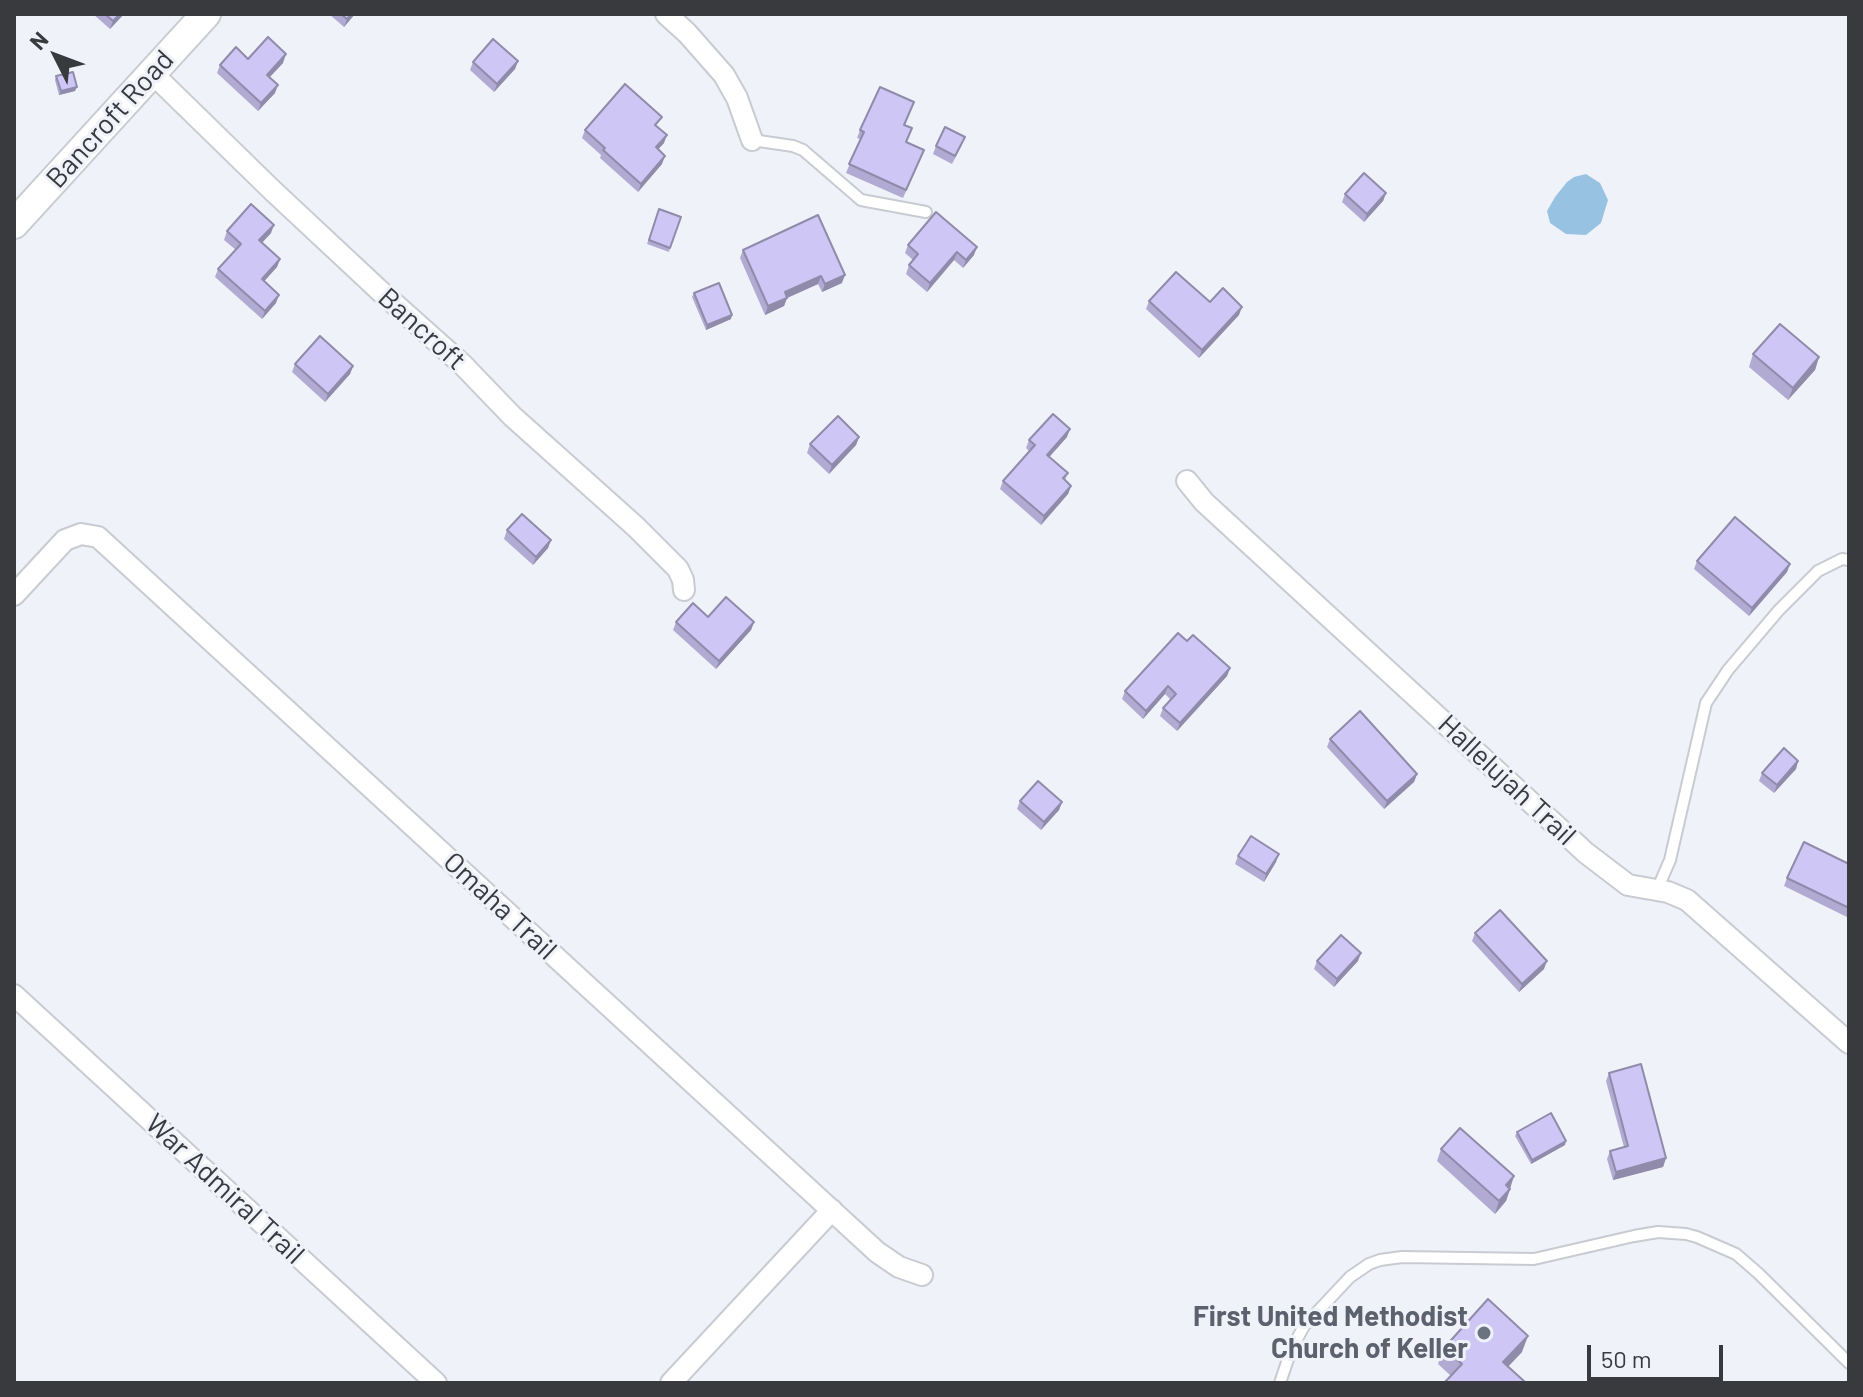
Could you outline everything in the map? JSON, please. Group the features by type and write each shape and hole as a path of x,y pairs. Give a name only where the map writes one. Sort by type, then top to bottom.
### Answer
{"street":[{"name":"Bancroft Road","path":"14,224 206,14"},
{"path":"666,14 724,75 737,98 752,140"},
{"name":"Bancroft","path":"152,73 294,211 463,365 512,416 636,527 678,569 684,590"},
{"name":"Hallelujah Trail","path":"1187,481 1204,502 1586,853 1628,885 1668,892 1687,900 1849,1043"},
{"name":"Omaha Trail","path":"14,595 65,540 81,534 98,537 886,1259 922,1275"},
{"name":"War Admiral Trail","path":"14,995 436,1383"},
{"path":"671,1383 832,1210"}],"lane":[{"path":"752,140 803,150 861,200 926,212"},
{"path":"1657,890 1670,860 1706,703 1728,670 1779,610 1818,571 1842,559 1849,560"},
{"path":"1280,1383 1291,1350 1304,1326 1350,1277 1369,1264 1402,1257 1534,1259 1658,1232 1697,1237 1736,1254 1849,1363"}],"water":[{"path":"1586,174 1600,183 1608,200 1601,223 1586,235 1566,234 1550,223 1547,211 1567,182"}],"building":[{"path":"105,14 120,14 113,21"},
{"path":"268,37 286,54 267,75 278,85 261,103 220,65 236,47 248,59"},
{"path":"493,39 518,61 497,84 473,62"},
{"path":"73,72 77,87 61,91 56,76"},
{"path":"625,84 662,117 655,125 667,135 656,147 665,156 641,184 585,130"},
{"path":"880,87 914,102 904,125 912,128 906,142 924,150 906,190 849,164 864,132 860,130"},
{"path":"945,127 965,137 955,156 936,146"},
{"path":"1364,173 1386,193 1367,214 1345,194"},
{"path":"251,204 274,225 259,240 280,259 262,279 279,295 265,311 218,269 241,244 227,231"},
{"path":"659,209 681,217 670,248 649,240"},
{"path":"936,212 977,247 966,260 957,252 930,283 909,265 918,254 908,245"},
{"path":"818,215 845,275 825,284 821,276 785,292 787,298 768,306 743,250"},
{"path":"1176,272 1210,302 1223,288 1242,307 1202,350 1149,301"},
{"path":"719,283 732,315 707,325 694,293"},
{"path":"1780,324 1819,357 1793,388 1753,354"},
{"path":"320,336 353,366 328,394 295,364"},
{"path":"1053,414 1070,429 1047,455 1068,473 1063,478 1071,486 1044,516 1003,481 1035,445 1029,440"},
{"path":"838,416 859,437 832,465 810,444"},
{"path":"522,514 551,540 536,557 507,530"},
{"path":"1735,517 1790,564 1752,608 1697,561"},
{"path":"726,597 754,622 719,661 676,622 693,603 708,617"},
{"path":"1178,633 1187,641 1193,635 1230,668 1180,723 1163,708 1176,694 1168,686 1146,711 1125,691"},
{"path":"1360,711 1417,774 1387,801 1330,739"},
{"path":"1784,748 1798,761 1777,785 1762,773"},
{"path":"1038,781 1062,802 1044,822 1020,801"},
{"path":"1251,836 1279,854 1266,874 1238,856"},
{"path":"1804,842 1849,864 1849,908 1787,878"},
{"path":"1500,910 1547,961 1522,984 1475,933"},
{"path":"1341,935 1361,953 1337,979 1317,961"},
{"path":"1641,1064 1666,1158 1616,1172 1610,1151 1628,1146 1609,1073"},
{"path":"1551,1113 1566,1141 1532,1160 1517,1132"},
{"path":"1460,1128 1514,1176 1506,1185 1510,1189 1499,1201 1441,1149"},
{"name":"First United Methodist Church of Keller","path":"1488,1299 1528,1336 1503,1362 1525,1382 1444,1383 1462,1364 1444,1348"}],"place":[{"name":"First United Methodist Church of Keller","path":"1484,1333"}]}
